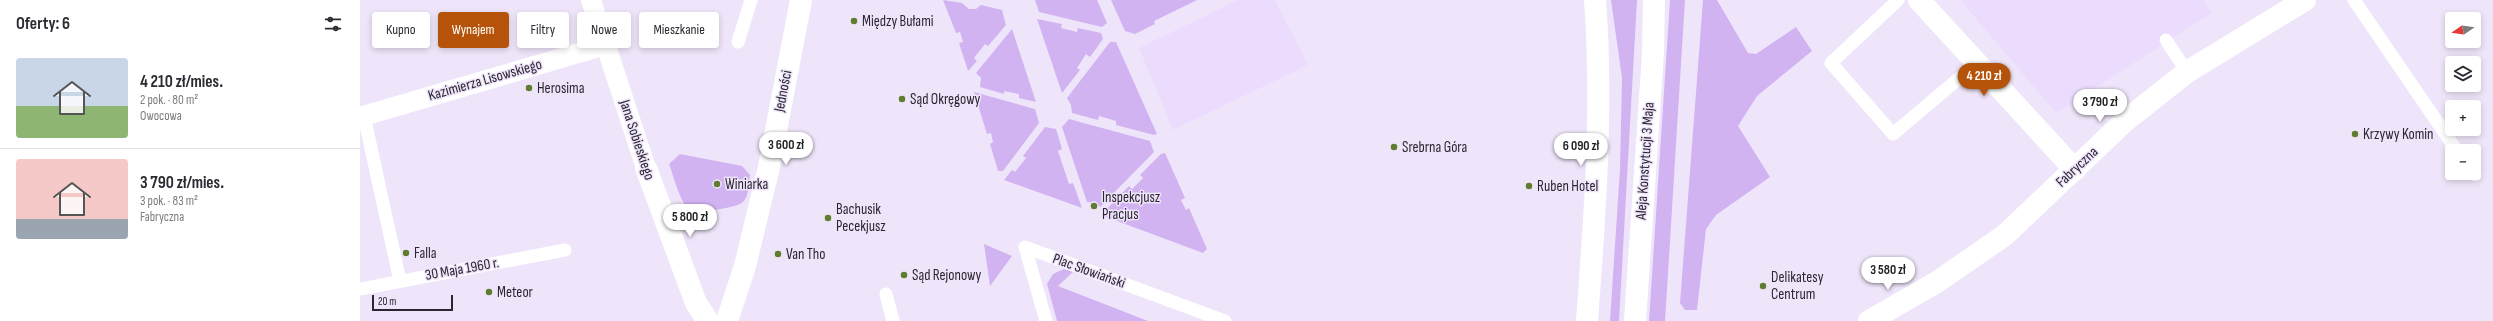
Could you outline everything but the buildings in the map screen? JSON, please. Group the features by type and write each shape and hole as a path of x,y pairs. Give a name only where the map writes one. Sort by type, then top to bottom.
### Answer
{"street":[{"name":"Jana Sobieskiego","path":"591,0 595,12"},
{"name":"Jedności","path":"727,321 745,266 769,167 802,0"},
{"path":"1587,321 1598,176 1599,66 1595,0"},
{"name":"Aleja Konstytucji 3 Maja","path":"1635,321 1653,53 1654,0"},
{"path":"1919,0 1976,64 2075,170"},
{"name":"Fabryczna","path":"1869,321 1937,282 2005,235 2125,121 2188,72 2305,0"},
{"name":"Kazimierza Lisowskiego","path":"361,111 591,48"},
{"name":"Jana Sobieskiego","path":"607,48 646,168 696,303 708,321"}],"lane":[{"path":"738,42 751,0"},
{"path":"1898,0 1831,63 1893,134 1976,64"},
{"path":"2354,0 2452,144"},
{"path":"2166,40 2188,72"},
{"path":"361,111 400,280"},
{"name":"Plac Słowiański","path":"1046,321 1025,247 1226,321"},
{"name":"30 Maja 1960 r.","path":"360,290 400,280 565,250"},
{"path":"886,294 893,321"}],"shaded area":[{"path":"943,0 962,3 969,9 976,9 981,5 1002,10 1006,25 988,46 985,44 974,58 977,61 968,71 959,43 963,42 960,32 956,33"},
{"path":"1035,0 1097,0 1107,23 1102,27 1039,12"},
{"path":"1111,0 1197,0 1154,21 1155,24 1135,34 1125,31"},
{"path":"1238,0 1275,0 1308,65 1173,130 1139,48"},
{"path":"1611,0 1637,0 1619,321 1610,321 1620,169 1622,78"},
{"path":"1670,0 1685,0 1665,321 1649,321"},
{"path":"1703,0 1717,0 1748,53 1756,54 1796,27 1812,51 1757,96 1738,126 1770,177 1716,215 1706,229 1697,310 1685,310 1680,303"},
{"path":"1960,0 2203,0 2212,13 2056,113"},
{"path":"1037,19 1062,24 1061,28 1077,32 1078,28 1101,33 1103,39 1090,57 1086,54 1077,68 1080,70 1062,93"},
{"path":"1012,29 1036,102 1019,98 1019,94 1004,91 1004,94 980,87 981,78 976,73"},
{"path":"1110,42 1116,42 1157,134 1154,135 1116,125 1116,121 1099,116 1098,120 1072,113 1071,105 1067,98"},
{"path":"974,92 1035,109 1039,123 1003,171 998,171 990,144 993,142 991,133 987,134"},
{"path":"1069,119 1150,141 1154,152 1100,207 1095,203 1087,202 1062,127"},
{"path":"1045,127 1056,129 1062,149 1058,151 1069,184 1073,183 1082,208 1004,180 1012,170 1015,172 1026,158 1023,156"},
{"path":"1165,153 1185,198 1181,200 1186,210 1189,208 1207,249 1203,253 1101,215 1129,186 1132,189 1143,178 1140,175 1161,154"},
{"path":"680,154 742,166 750,175 748,189 743,202 733,206 708,211 689,209 680,195 669,164"},
{"path":"984,244 1012,256 990,286"},
{"path":"1064,269 1073,272 1058,286 1148,321 1057,321 1047,284 1053,274"}],"place":[{"name":"Między Bułami","path":"854,21"},
{"name":"Herosima","path":"529,88"},
{"name":"Sąd Okręgowy","path":"902,99"},
{"name":"Krzywy Komin","path":"2355,134"},
{"name":"Srebrna Góra","path":"1394,147"},
{"name":"Winiarka","path":"717,184"},
{"name":"Ruben Hotel","path":"1529,186"},
{"name":"Inspekcjusz Pracjus","path":"1094,206"},
{"name":"Bachusik Pecekjusz","path":"828,218"},
{"name":"Falla","path":"406,253"},
{"name":"Van Tho","path":"778,254"},
{"name":"Sąd Rejonowy","path":"904,275"},
{"name":"Delikatesy Centrum","path":"1763,286"},
{"name":"Meteor","path":"489,292"}]}
